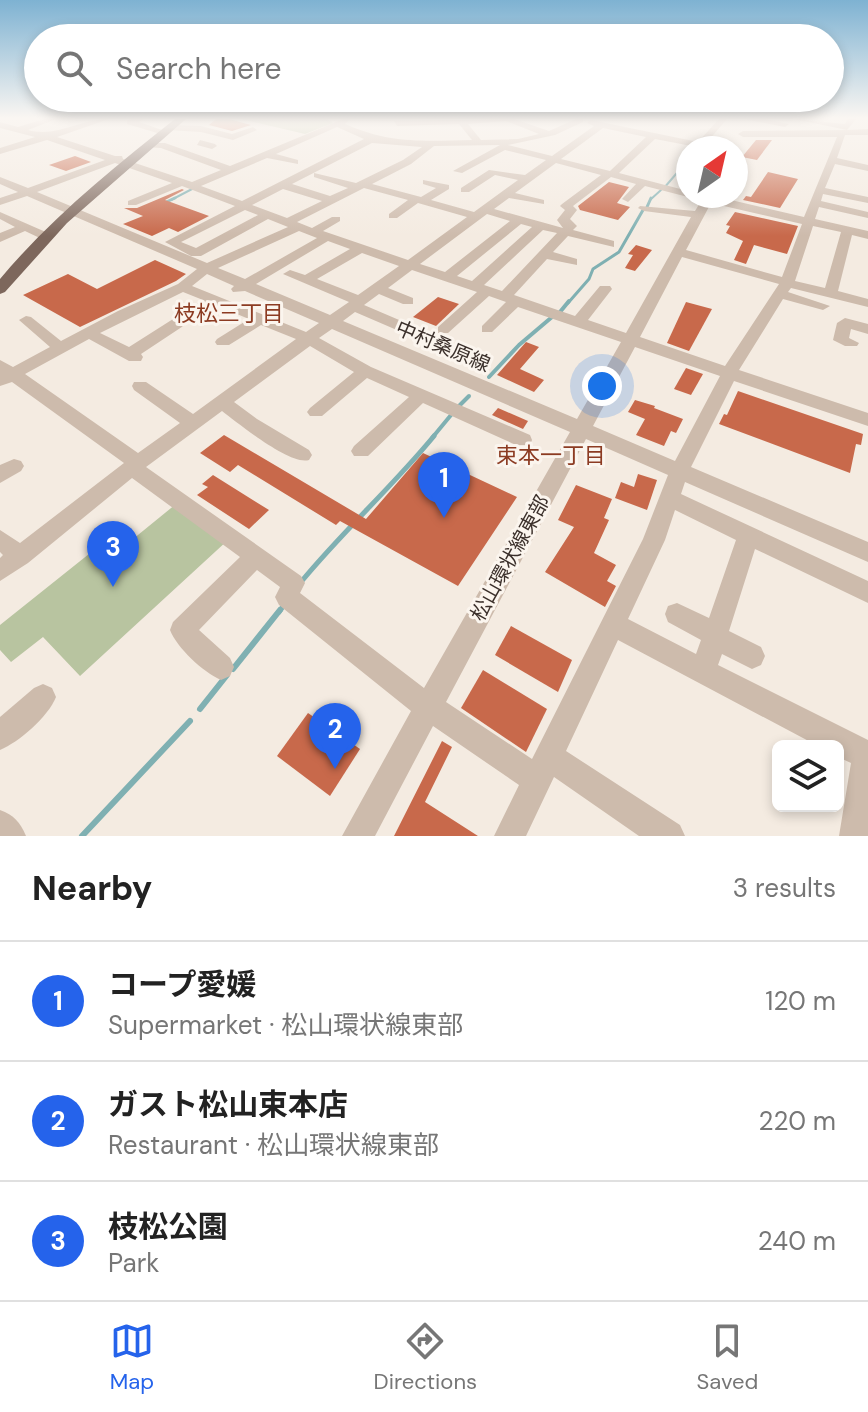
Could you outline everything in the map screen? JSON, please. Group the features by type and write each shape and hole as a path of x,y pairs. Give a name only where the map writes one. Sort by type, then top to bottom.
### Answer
{"main road":[{"path":"0,289 6,277 44,236 134,158"}],"street":[{"path":"116,158 292,225 731,371 868,420"},
{"path":"220,158 230,168 253,174"},
{"path":"132,203 255,158"},
{"path":"280,158 294,162"},
{"path":"214,266 196,253 171,242 283,185 324,158"},
{"path":"4,373 183,287 214,266 410,158"},
{"path":"458,171 488,158"},
{"path":"547,158 557,163 644,181 676,192"},
{"path":"0,571 409,263 563,158"},
{"path":"487,329 545,254 572,225 563,220 571,210 566,206 627,158"},
{"path":"0,202 129,162 158,160"},
{"path":"510,836 654,540 679,471 731,371 785,287 831,160 868,168"},
{"path":"557,163 623,164"},
{"path":"465,190 493,172 528,179"},
{"path":"318,175 610,244"},
{"path":"628,199 644,181"},
{"path":"393,216 445,187 427,182"},
{"name":"中村桑原線","path":"2,183 214,266 244,286 868,552"},
{"path":"283,185 358,201"},
{"path":"507,194 540,202"},
{"path":"748,202 815,205 868,200"},
{"path":"644,208 676,203"},
{"path":"815,205 868,215"},
{"path":"815,205 847,231 868,235"},
{"name":"松山環状線東部","path":"358,836 678,252 697,208"},
{"path":"0,215 44,236"},
{"path":"196,253 266,215"},
{"path":"89,333 132,356 217,300 244,286 320,234 336,219"},
{"path":"447,277 518,220"},
{"path":"290,274 442,337 482,288 540,226"},
{"path":"0,238 25,227"},
{"path":"827,300 847,231"},
{"path":"306,280 339,264 361,248"},
{"path":"678,252 827,300 868,303"},
{"path":"545,254 572,262"},
{"path":"183,287 309,339 365,371 523,440"},
{"path":"376,288 408,301"},
{"path":"579,321 605,289"},
{"path":"26,320 60,348"},
{"path":"223,342 258,320"},
{"path":"851,343 841,340 845,323 868,329"},
{"path":"316,412 365,371"},
{"path":"4,373 293,583 287,597 428,707 669,836"},
{"path":"140,386 193,423"},
{"path":"361,451 420,396"},
{"path":"223,402 251,424 302,455"},
{"path":"669,498 868,592"},
{"path":"703,671 749,535"},
{"path":"0,539 20,556"},
{"path":"221,667 182,630 257,555"},
{"path":"677,614 752,656"},
{"path":"613,624 703,671 866,769 855,836"},
{"path":"0,736 43,697"},
{"path":"0,825 10,836"}],"green space":[{"path":"176,504 228,540 80,676 43,637 11,662 0,650 0,625 109,538 122,548"}],"building":[{"path":"69,158 91,162 66,171 49,165"},
{"path":"768,172 798,179 780,208 748,201 748,196 751,197"},
{"path":"609,182 629,187 617,203 630,207 618,220 580,210 578,206"},
{"path":"182,189 165,200 209,216 178,232 169,228 152,236 123,224 143,216 124,208 137,208"},
{"path":"735,212 798,226 787,254 754,245 746,264 734,260 743,241 726,233 730,226 726,225"},
{"path":"636,245 652,250 635,271 625,268 633,255 628,254"},
{"path":"155,260 186,274 80,327 23,295 68,274 97,289"},
{"path":"438,297 459,304 436,326 413,317"},
{"path":"686,302 712,309 689,351 667,343"},
{"path":"526,342 539,347 520,369 544,380 534,392 497,375"},
{"path":"686,368 703,374 691,395 674,389"},
{"path":"738,391 863,434 861,445 856,444 850,473 719,424 724,414 727,415"},
{"path":"635,400 683,419 676,433 671,431 664,446 636,435 645,419 628,412"},
{"path":"498,408 528,421 523,429 492,415"},
{"path":"224,435 366,519 423,453 517,497 458,586 340,521 336,525 238,465 230,472 200,453"},
{"path":"638,474 657,480 647,510 615,498 621,482 634,487"},
{"path":"213,475 269,510 249,529 197,495 208,487 202,484"},
{"path":"576,485 612,499 604,518 609,520 594,553 616,565 607,581 616,586 605,607 545,572 574,527 558,520"},
{"path":"511,626 572,660 558,692 495,655"},
{"path":"483,670 547,709 526,752 461,708"},
{"path":"308,713 360,749 330,796 277,756"},
{"path":"442,741 452,747 425,802 478,836 394,836"}],"waterway":[{"path":"664,188 676,174"},
{"path":"174,199 194,188"},
{"path":"650,200 661,190"},
{"path":"164,203 174,199"},
{"path":"647,207 650,200"},
{"path":"568,303 589,279 593,269 619,252 643,210"},
{"path":"560,312 569,301"},
{"path":"489,377 519,345 552,317"},
{"path":"457,408 469,396"},
{"path":"432,438 451,415"},
{"path":"301,582 434,436"},
{"path":"279,612 284,605"},
{"path":"233,669 280,610"},
{"path":"200,709 227,675"},
{"path":"82,836 190,721"}],"place":[{"name":"コープ愛媛","path":"444,518"},
{"name":"枝松公園","path":"113,587"},
{"name":"ガスト松山束本店","path":"335,769"}],"district":[{"name":"枝松三丁目","path":"229,313"},
{"name":"束本一丁目","path":"551,455"}]}
